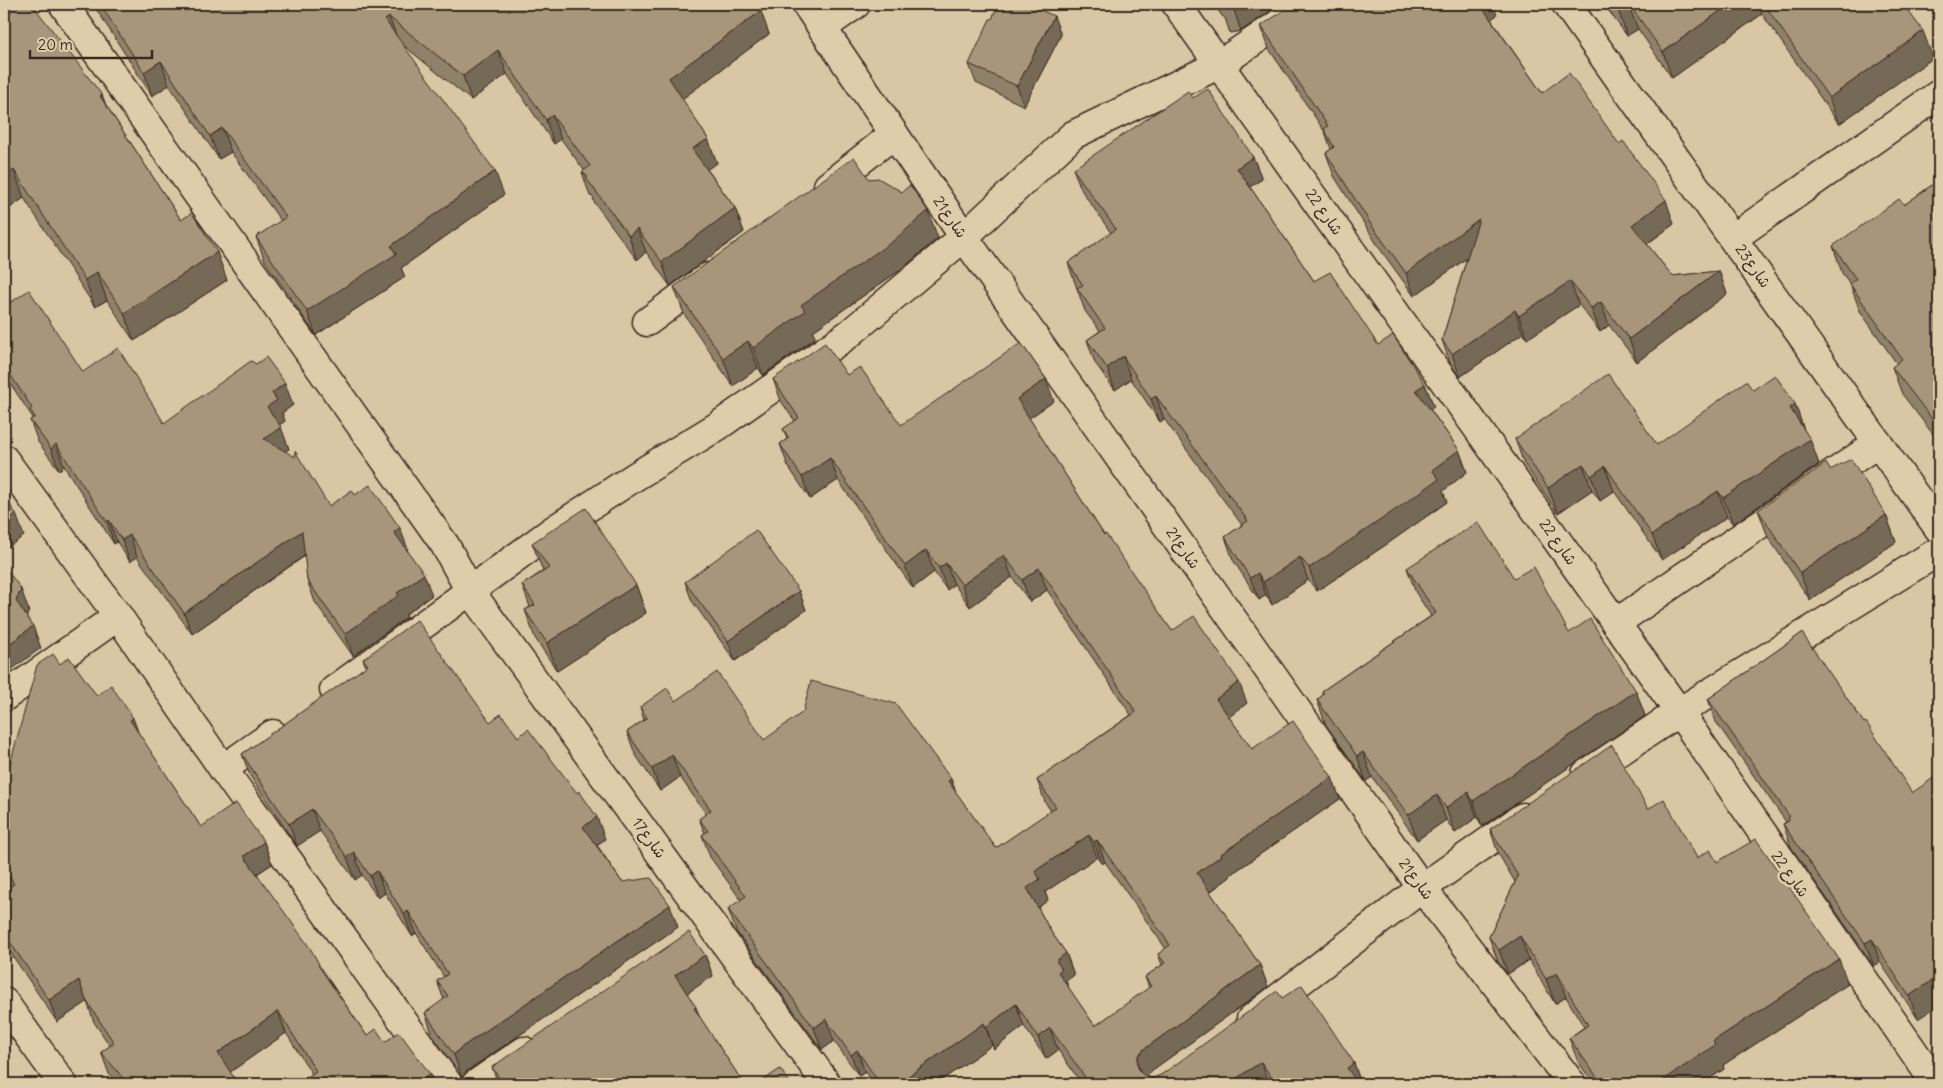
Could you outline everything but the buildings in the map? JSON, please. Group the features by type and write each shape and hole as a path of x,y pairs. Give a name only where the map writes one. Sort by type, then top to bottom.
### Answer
{"street":[{"name":"شارع17","path":"62,4 439,537 470,591 827,1084"},
{"name":"شارع21","path":"806,4 964,238 1422,888 1572,1084"},
{"path":"822,28 856,4"},
{"name":"شارع 22","path":"1176,4 1679,712 1936,1084"},
{"path":"223,769 552,531 636,476 718,426 849,334 964,238 1073,135 1220,64 1308,4"},
{"name":"شارع23","path":"1566,4 1939,529"},
{"path":"1733,238 1939,94"},
{"path":"809,202 894,134"},
{"path":"647,322 732,260"},
{"path":"1616,623 1878,443"},
{"path":"4,459 118,616 223,769 448,1084"},
{"path":"1564,789 1679,712 1939,551"},
{"path":"4,697 118,616"},
{"path":"1228,1035 1298,984 1422,888 1540,805"},
{"path":"687,940 711,924"},
{"path":"4,1002 63,1084"},
{"path":"476,1084 541,1040"}]}
